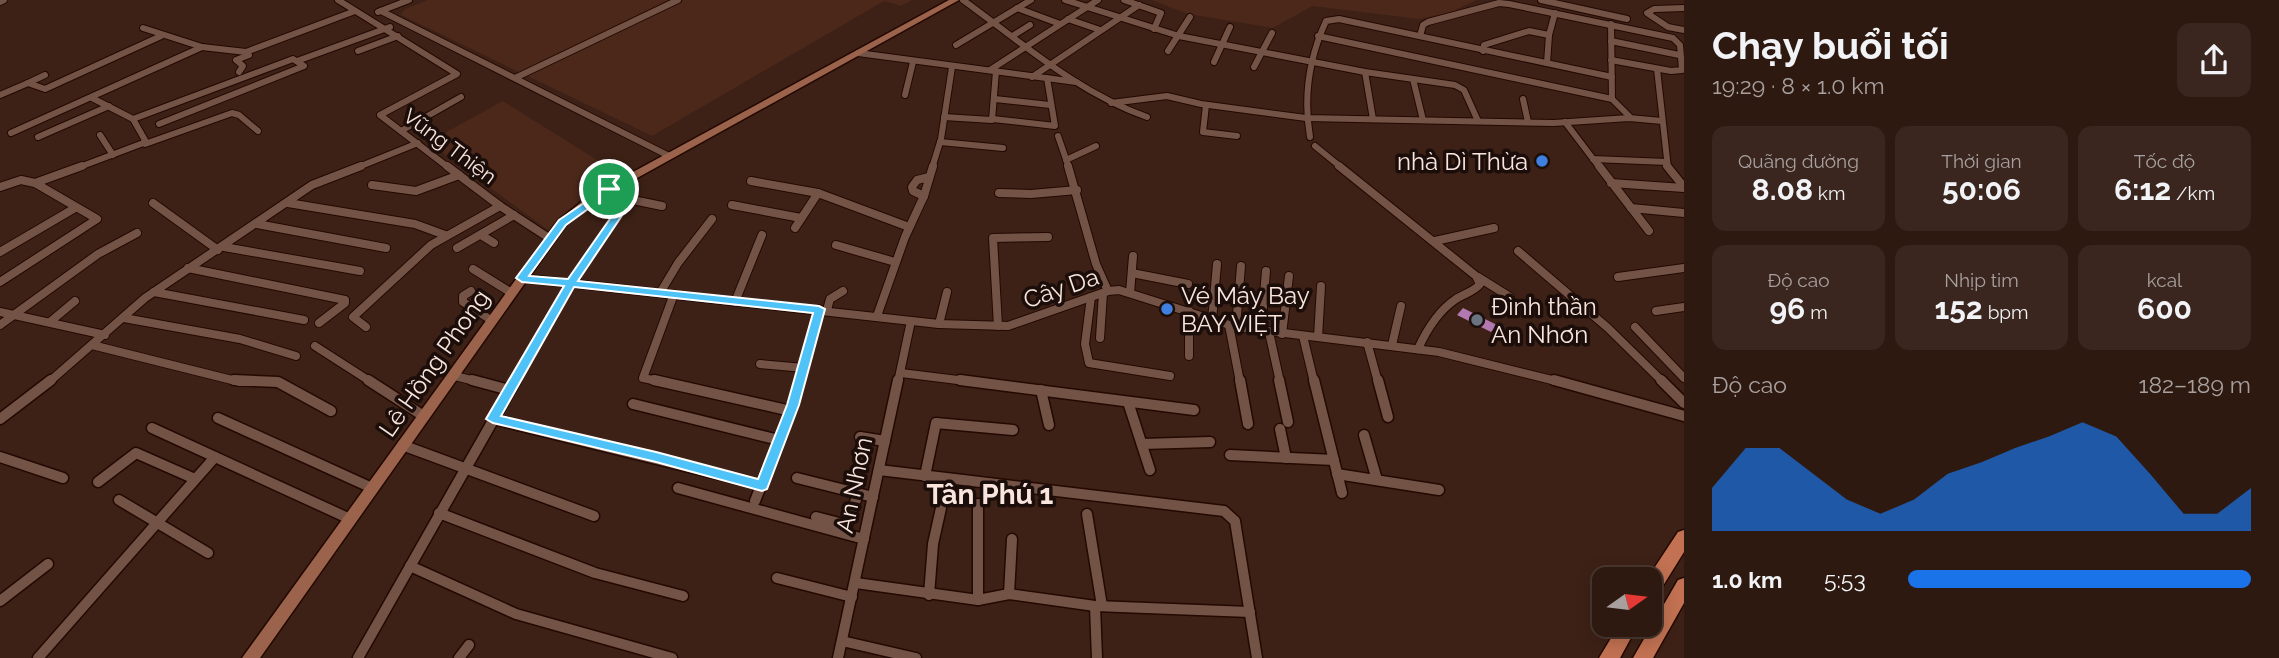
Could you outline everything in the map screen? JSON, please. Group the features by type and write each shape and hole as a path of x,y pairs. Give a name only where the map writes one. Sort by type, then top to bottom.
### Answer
{"main road":[{"name":"Lê Hồng Phong","path":"250,658 549,238 573,212 668,156 955,0"},
{"path":"1662,572 1684,537"},
{"path":"1643,658 1684,586"},
{"path":"1609,658 1622,637"}],"street":[{"name":"Vũng Thiện","path":"338,0 457,74 380,114 500,206 549,238"},
{"path":"365,16 409,0"},
{"path":"515,78 678,0"},
{"path":"963,0 1076,82 1111,103 1147,117"},
{"path":"956,45 1031,0"},
{"path":"1065,0 1179,36 1365,72 1461,87 1478,121"},
{"path":"993,70 1098,0"},
{"path":"1124,0 1162,14 1154,29"},
{"path":"1527,7 1531,0"},
{"path":"1541,0 1627,19"},
{"path":"1420,36 1423,25 1429,22 1499,3 1674,38 1680,45 1681,71 1611,60"},
{"path":"1032,77 1139,5"},
{"path":"1017,8 1060,24"},
{"path":"1684,8 1654,9 1647,13 1668,27 1684,30"},
{"path":"239,72 243,66 236,60 355,11"},
{"path":"382,11 401,23 668,156"},
{"path":"1547,63 1549,35 1555,13"},
{"path":"1168,51 1190,17"},
{"path":"1068,19 1100,30"},
{"path":"1310,136 1306,118 1311,61 1318,36 1326,21 1339,19 1612,77"},
{"path":"297,61 401,23"},
{"path":"1014,35 1030,24"},
{"path":"1611,24 1612,99"},
{"path":"1214,62 1230,27"},
{"path":"143,28 202,47 232,52 256,50"},
{"path":"1483,51 1484,45 1529,31 1549,35"},
{"path":"1254,67 1272,33"},
{"path":"28,83 45,89 161,36"},
{"path":"358,51 398,36"},
{"path":"1318,36 1612,99 1631,118"},
{"path":"1611,41 1679,55"},
{"path":"12,133 202,47"},
{"path":"858,53 1076,82"},
{"path":"133,119 293,59 304,68 159,124"},
{"path":"905,96 913,61"},
{"path":"877,316 895,262 924,196 940,142 952,66"},
{"path":"1657,69 1666,165 1684,187"},
{"path":"993,70 993,119"},
{"path":"1365,72 1373,119"},
{"path":"0,95 45,75"},
{"path":"944,117 984,121 993,119 1054,127 1056,125 1050,105 1047,78"},
{"path":"1413,79 1423,120"},
{"path":"1111,103 1167,96 1206,105 1306,118 1565,122 1631,118 1662,121"},
{"path":"401,131 461,97"},
{"path":"92,98 133,119 146,140 145,144"},
{"path":"995,99 1050,105"},
{"path":"1523,99 1528,122"},
{"path":"1206,105 1203,131 1237,136"},
{"path":"38,137 109,106"},
{"path":"35,183 232,113 239,115 258,131"},
{"path":"1565,122 1649,231"},
{"path":"100,135 113,155"},
{"path":"1058,136 1077,190 1106,292 1100,338"},
{"path":"940,142 1003,148"},
{"path":"0,419 154,292 323,178 418,144"},
{"path":"1066,160 1096,146"},
{"path":"1315,146 1476,276 1510,297"},
{"path":"1593,159 1667,162"},
{"path":"372,185 416,191 459,175"},
{"path":"924,196 913,191 912,187 917,180 929,177"},
{"path":"0,187 21,180 35,183 75,208 97,218 0,282"},
{"path":"751,181 818,193 909,227"},
{"path":"1611,183 1684,187"},
{"path":"609,189 628,199 662,206"},
{"path":"999,192 1031,194 1077,190"},
{"path":"795,228 818,193"},
{"path":"358,658 571,283 628,199"},
{"path":"153,203 221,248 360,271"},
{"path":"288,203 415,224 445,236"},
{"path":"732,205 801,218"},
{"path":"366,327 353,317 419,255 445,236 500,206"},
{"path":"0,252 75,208"},
{"path":"1631,208 1684,213"},
{"path":"457,248 514,215"},
{"path":"660,293 674,264 712,219"},
{"path":"257,224 386,248"},
{"path":"1435,241 1494,228"},
{"path":"0,326 98,254 137,233"},
{"path":"481,235 494,243"},
{"path":"735,302 762,235"},
{"path":"998,326 993,238 1048,237"},
{"path":"836,245 895,262"},
{"path":"1518,251 1608,328 1684,403"},
{"path":"1130,293 1133,256"},
{"path":"1212,320 1217,264"},
{"path":"1241,266 1233,326 1248,424"},
{"path":"188,268 345,300 345,303 319,323"},
{"path":"1618,277 1684,268"},
{"path":"473,269 510,292"},
{"path":"1266,271 1265,332 1284,425 1286,458"},
{"path":"1132,273 1188,284"},
{"path":"1282,334 1289,276"},
{"path":"1418,349 1426,330 1458,295 1478,288 1480,284 1476,276"},
{"name":"Cây Da","path":"522,278 939,324 998,326 1030,320 1106,292 1130,293 1233,326 1418,349 1522,372 1684,416"},
{"path":"1318,337 1321,286"},
{"path":"471,291 463,296 463,302 491,320"},
{"path":"755,501 791,411 823,310 831,299 843,291"},
{"path":"154,292 304,320"},
{"path":"939,324 947,292"},
{"path":"674,294 643,378 791,411"},
{"path":"1091,297 1085,344 1088,362 1170,376"},
{"path":"50,322 75,301"},
{"path":"1392,345 1401,306"},
{"path":"1656,311 1684,307"},
{"path":"0,312 105,335"},
{"path":"1189,312 1189,356"},
{"path":"124,318 250,342 296,356"},
{"name":"An Nhơn","path":"838,658 911,321"},
{"path":"1635,327 1684,378"},
{"path":"1303,336 1342,493"},
{"path":"1367,342 1388,417"},
{"path":"92,345 240,382 278,382 331,411"},
{"path":"315,346 422,415"},
{"path":"760,364 804,368"},
{"path":"901,373 1194,410"},
{"path":"451,375 509,390"},
{"path":"1041,390 1049,425"},
{"path":"1128,401 1150,470"},
{"path":"633,404 779,440"},
{"path":"218,418 372,488"},
{"path":"493,419 762,485"},
{"path":"925,476 936,423 1013,430"},
{"path":"152,428 350,519"},
{"path":"1364,435 1377,480"},
{"path":"860,437 885,441"},
{"path":"1142,444 1210,442"},
{"path":"402,445 465,466 594,516"},
{"path":"98,482 136,453 195,479"},
{"path":"1230,455 1334,460"},
{"path":"0,457 63,478"},
{"path":"38,658 215,457"},
{"path":"879,470 1224,511 1235,521 1257,658"},
{"path":"1337,474 1439,490"},
{"path":"797,478 873,497"},
{"path":"678,488 864,539"},
{"path":"816,517 847,525 858,494"},
{"path":"119,500 208,553"},
{"path":"978,505 978,600"},
{"path":"929,595 933,544 941,508"},
{"path":"439,513 595,572 683,596"},
{"path":"1087,514 1099,606 1097,658"},
{"path":"1009,594 1012,539"},
{"path":"0,601 48,564"},
{"path":"410,566 516,614 672,658"},
{"path":"777,578 852,597"},
{"path":"856,583 978,600 1009,594 1099,606 1250,612"},
{"path":"842,641 916,658"},
{"path":"459,658 469,645"}],"shaded area":[{"path":"428,0 912,0 901,6 884,1 652,136 401,15 405,9"},
{"path":"1152,0 1477,0 1451,12 1419,19 1312,6 1273,28 1188,14"},
{"path":"503,101 621,175 559,217 548,230 428,142"}],"building":[{"name":"Đình thần An Nhơn","path":"1463,308 1497,325 1491,332 1457,315"}],"place":[{"name":"nhà Dì Thừa","path":"1542,161"},
{"name":"Vé Máy Bay BAY VIỆT","path":"1167,309"},
{"name":"Đình thần An Nhơn","path":"1477,320"}],"district":[{"name":"Tân Phú 1","path":"990,494"}],"route":[{"path":"609,189 573,212 556,229 522,278 571,283 653,292 674,294 735,302 819,309 793,405 762,485 493,419 571,283 628,199 627,196 609,189"}]}
